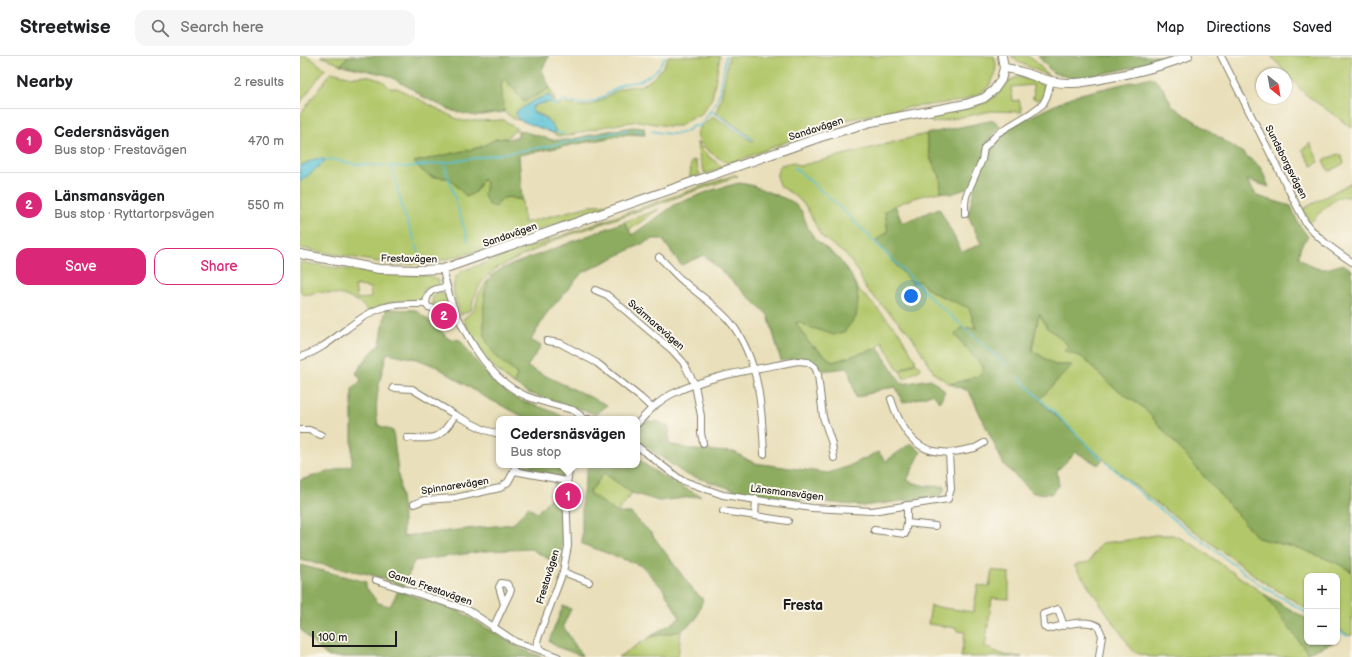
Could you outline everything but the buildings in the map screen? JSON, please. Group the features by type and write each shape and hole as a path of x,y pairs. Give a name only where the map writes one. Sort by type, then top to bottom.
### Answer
{"street":[{"path":"1002,56 1004,68 1012,68 1051,82 1070,84 1082,83 1153,68 1188,56"},
{"name":"Sundsborgsvägen","path":"1220,56 1305,222 1310,229 1331,248 1352,262"},
{"name":"Sandavägen","path":"443,269 821,137 871,122 966,104 984,98 994,90 1001,80 1004,68"},
{"path":"965,214 966,196 982,160 984,148 998,133 1043,104 1051,82"},
{"name":"Frestavägen","path":"300,254 379,269 443,269 455,312 475,350 484,363 500,380 525,396 573,410 581,416"},
{"path":"659,257 682,281 704,297 731,323 739,335 751,359 754,370 762,411 764,454"},
{"path":"426,304 426,297 429,293 436,289 448,287"},
{"name":"Svärmarevägen","path":"595,290 607,295 672,350 683,362 695,385 701,416 701,433 703,443"},
{"path":"300,350 302,357 314,352 368,314 386,306 426,304 428,307 448,313 455,312"},
{"path":"547,341 560,343 597,363 652,408"},
{"path":"640,421 652,408 671,394 695,385 725,376 798,361 808,362 815,367 818,375 823,417 832,444 834,458"},
{"path":"393,388 412,389 455,415 485,430 496,433"},
{"path":"891,399 896,414 915,442 928,450 949,453 975,448 984,443"},
{"path":"408,438 426,439 438,436 444,432 455,415"},
{"path":"300,430 309,430 321,435"},
{"name":"Länsmansvägen","path":"640,448 681,480 723,494 812,508 872,511 948,499 951,489 949,453"},
{"name":"Spinnarevägen","path":"414,504 424,500 455,498 500,488 506,485 514,468 567,481"},
{"name":"Frestavägen","path":"540,650 537,641 562,572 568,546 567,481 569,468"},
{"path":"755,516 756,499"},
{"path":"874,530 905,534 907,523 907,506"},
{"path":"723,511 788,521"},
{"path":"907,523 935,526"},
{"path":"562,572 589,582"},
{"name":"Gamla Frestavägen","path":"376,580 468,610 516,642 540,650"},
{"path":"493,628 504,604"},
{"path":"1064,626 1093,623 1098,626 1102,635 1099,657"},
{"path":"540,650 558,657"}],"green space":[{"path":"300,56 308,56 325,69 300,103"},
{"path":"321,56 348,56 341,65"},
{"path":"348,56 549,56 542,70 550,88 524,102 504,78 501,84 504,112 475,116 453,111 423,97 387,75 341,65"},
{"path":"668,56 720,56 712,98 700,116 692,117 679,126 668,126 638,121 602,127 567,136 558,136 553,133 556,132 555,129 544,116 533,112 532,108 538,104 551,102 549,95 517,118 522,121 514,119 504,112 501,84 504,78 524,102 550,88 557,106 561,104 568,104 587,106 596,103 620,89 642,85 651,80 664,65"},
{"path":"729,56 915,56 923,59 937,56 994,56 996,64 995,75 989,86 979,94 961,101 905,108 836,122 810,130 791,140 729,164 707,150 702,145 697,134 702,125 713,116 752,141 753,139 716,112 721,98"},
{"path":"1011,56 1028,56 1049,76 1018,62"},
{"path":"1038,56 1175,56 1149,64 1077,79 1053,73"},
{"path":"1271,56 1352,56 1352,128 1305,94 1292,79 1292,68 1282,68"},
{"path":"331,72 353,77 367,76 383,81 390,88 397,88 463,121 504,120 517,129 506,138 496,139 481,147 415,162 431,177 449,178 467,197 475,192 483,179 486,183 484,196 500,200 507,197 522,200 524,223 593,205 616,204 474,252 439,261 395,265 300,248 300,182 306,176 315,159 300,166 300,115"},
{"path":"1019,77 1042,84 1045,92 1043,97 1037,100 1032,98 1034,98 1033,85 1011,87 1013,101 1019,100 1022,112 992,111 932,123 930,114 960,110 981,104 996,95 1014,78"},
{"path":"1152,77 1163,88 1172,106 1243,153 1261,168 1269,187 1247,180 1257,196 1291,206 1298,223 1308,237 1301,246 1299,257 1315,268 1325,269 1343,264 1352,270 1352,572 1337,563 1301,549 1258,538 1144,408 1111,385 1082,357 1064,351 1069,346 1047,328 1039,313 1032,350 1055,365 1072,365 1039,400 1103,459 1098,465 1076,452 1057,471 1059,486 1051,494 1033,493 1004,465 969,391 950,384 980,376 984,368 955,335 962,327 976,329 969,308 934,293 919,281 912,283 875,241 888,232 885,212 895,205 902,223 939,208 962,252 981,244 968,215 975,186 951,194 941,192 940,176 931,160 926,134 994,120 1001,127 985,143 1021,121 1076,95"},
{"path":"633,127 644,128 645,135 629,134 519,155 522,200 507,197 500,200 496,207 489,205 484,196 486,183 483,179 475,192 467,197 449,178 429,175 422,171 414,162 481,147 496,139 518,137 518,130 553,140 569,140 602,132"},
{"path":"926,134 931,160 940,176 941,192 912,199 885,212 888,232 918,281 934,293 969,307 976,330 955,335 984,368 980,376 950,384 935,374 911,335 866,289 857,270 846,255 821,236 807,208 798,198 779,185 777,177 777,172 781,165 793,162 799,166"},
{"path":"697,142 709,156 724,167 705,174 699,156"},
{"path":"1310,143 1319,162 1312,166 1302,149 1307,147"},
{"path":"1338,154 1341,155 1344,162 1343,164 1330,171 1328,170 1323,161"},
{"path":"695,160 700,175 690,178 691,162"},
{"path":"734,175 738,176 558,239 497,268 486,277 480,285 473,300 472,309 461,315 455,298 454,286 457,275 462,271"},
{"path":"1352,182 1352,198 1346,197 1334,200 1310,223 1303,209"},
{"path":"739,183 751,185 791,201 801,210 809,230 816,240 838,258 851,275 857,288 858,302 856,317 844,332 834,335 806,326 799,322 796,323 809,343 833,362 878,348 902,384 931,379 945,391 940,402 932,394 903,403 896,387 882,389 856,398 848,368 821,371 814,362 804,358 781,361 768,315 704,255 681,265 662,239 652,239 582,273 547,313 531,340 541,346 527,367 607,405 596,414 528,393 514,384 517,374 495,355 486,340 484,300 487,284 491,276 503,268 624,222 632,235 676,204 712,190"},
{"path":"659,209 629,230 624,222"},
{"path":"300,262 367,272 424,275 435,278 439,281 439,285 428,287 423,290 423,298 417,301 388,303 368,311 359,302 343,295 320,292 304,295 300,291","holes":["355,285 370,288 371,298 357,299"]},
{"path":"489,278 484,294 494,353 517,374 514,384 496,370 490,363 473,339 463,319 475,309 478,295"},
{"path":"857,288 899,332 916,361 899,371 882,342 878,348 833,362 809,343 796,324 799,322 807,326 858,302"},
{"path":"439,293 445,295 450,308 448,309 433,304 432,299 435,294"},
{"path":"386,309 416,310 449,339 460,340 484,371 504,391 525,402 562,416 522,416 483,396 437,367 417,359 387,353 378,389 376,407 378,425 393,431 403,513 403,536 513,524 528,507 537,513 552,496 555,483 560,493 562,538 559,565 531,549 486,551 414,561 404,586 368,574 300,560 300,480 352,465 352,389 361,380 356,373 369,355 380,344"},
{"path":"1039,313 1047,328 1069,346 1064,351 1082,357 1111,385 1144,408 1258,538 1301,549 1337,563 1352,572 1352,635 1350,636 1340,630 1340,573 1304,573 1304,607 1264,582 1151,499 1103,459 1038,400 1071,365 1055,365 1032,350"},
{"path":"916,362 921,369 904,379 900,371"},
{"path":"646,421 659,422 669,427 669,444 695,450 734,452 754,463 828,473 847,467 878,452 886,461 911,443 921,452 907,480 926,486 945,486 943,493 939,496 863,506 751,495 685,474 640,442 640,428"},
{"path":"640,461 660,474 701,496 659,501 632,493 604,473 589,493 617,513 631,513 651,533 693,590 703,599 696,619 681,631 650,637 680,618 663,589 642,566 582,544 582,498 587,468 640,468"},
{"path":"518,468 564,468 563,477"},
{"path":"604,473 632,493 617,513 589,493"},
{"path":"1155,535 1173,535 1191,543 1264,594 1308,653 1299,657 1150,657 1133,651 1074,565 1089,562 1101,543"},
{"path":"300,565 366,582 366,587 378,603 390,606 398,591 459,611 522,649 542,657 329,657 300,629"},
{"path":"992,570 1009,573 1009,599 992,598 985,647 1004,655 1022,657 961,657 965,632 957,631 957,628 928,624 931,606 973,612 978,585 989,587"},
{"path":"1264,594 1304,617 1304,645 1327,645 1308,653"},
{"path":"563,606 571,609 563,626 582,656 557,647 549,641"},
{"path":"681,631 678,657 618,657 650,637"}],"water":[{"path":"549,95 552,100 551,102 538,104 532,107 533,112 546,119 556,132 553,133 517,118 516,112 535,100"},
{"path":"320,158 325,160 323,163 300,182 300,166"}],"waterway":[{"path":"551,102 552,104 556,105 563,100 583,104 596,101 623,84 640,81 649,76 658,69 665,56"},
{"path":"652,131 668,134 679,134 693,126 700,126 716,103 720,92 726,56"},
{"path":"711,111 752,139"},
{"path":"325,160 330,159 353,164 406,167 444,163 544,147 627,130 642,131"},
{"path":"556,132 564,134"},
{"path":"444,163 468,241"},
{"path":"392,167 402,207 419,253"},
{"path":"794,167 844,211 934,301 1007,365"},
{"path":"1018,377 1102,459"},
{"path":"1107,463 1152,503 1262,586 1304,611"},
{"path":"1340,632 1347,636"}],"place":[{"name":"Länsmansvägen","path":"444,316"},
{"name":"Cedersnäsvägen","path":"568,496"}],"district":[{"name":"Fresta","path":"803,605"}]}
